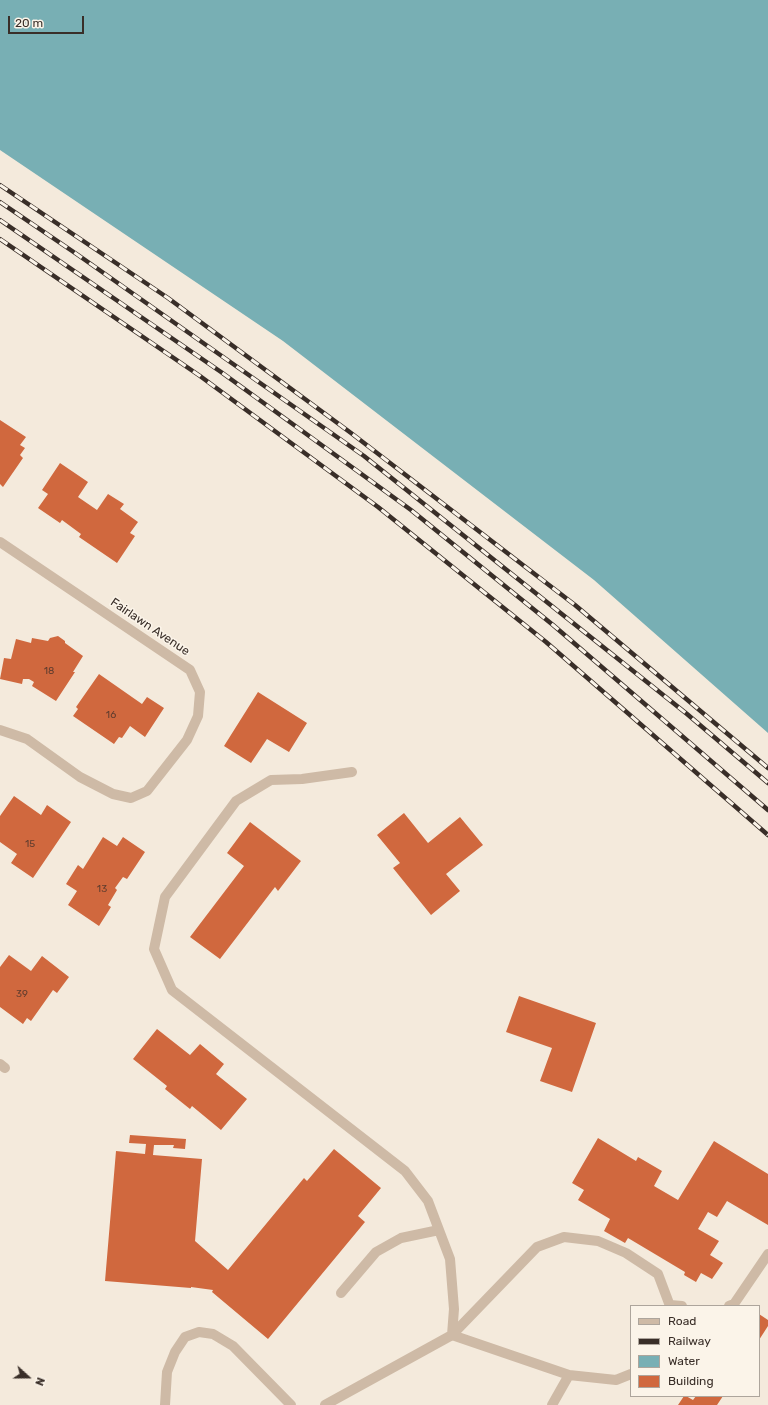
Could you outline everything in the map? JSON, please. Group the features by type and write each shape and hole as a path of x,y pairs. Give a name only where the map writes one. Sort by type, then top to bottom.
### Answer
{"street":[{"name":"Fairlawn Avenue","path":"0,542 190,670 200,692 198,716 187,740 147,791 131,798 114,794 80,777 27,739 0,730"},
{"path":"352,772 302,779 271,780 236,801 165,897 154,949 172,990 405,1171 428,1201 450,1259 454,1309 452,1335"},
{"path":"341,1293 376,1252 401,1238 439,1230"},
{"path":"326,1405 452,1335 537,1247 564,1237 598,1241 626,1253 658,1274 670,1305"},
{"path":"732,1305 734,1304 768,1254"},
{"path":"166,1405 167,1372 175,1352 185,1338 199,1332 214,1334 233,1346 291,1405"},
{"path":"452,1335 569,1375 616,1380 630,1374"},
{"path":"552,1405 569,1375"}],"water":[{"path":"0,0 768,0 768,733 594,580 283,341 0,150"}],"building":[{"path":"0,420 26,437 20,445 25,448 20,455 23,458 3,487 0,484"},
{"path":"60,463 88,482 78,497 97,510 108,494 124,504 120,509 138,522 130,533 135,536 117,563 79,537 81,534 62,520 60,523 38,508 48,494 42,490"},
{"path":"58,636 83,656 73,672 75,672 56,701 32,686 34,682 29,679 23,679 22,684 0,679 4,658 11,659 16,639 31,643 32,638 48,641 50,638"},
{"path":"99,674 142,704 147,697 164,708 145,737 130,726 122,738 119,737 114,744 73,716 78,709 76,707"},
{"path":"258,692 307,723 289,752 267,739 251,763 224,746"},
{"path":"14,796 41,815 47,805 71,822 33,878 11,863 17,854 0,842 0,816"},
{"path":"404,813 428,843 460,817 483,845 446,874 460,891 431,915 393,868 400,863 377,835"},
{"path":"250,822 301,861 278,891 275,887 220,959 190,937 244,866 227,853"},
{"path":"103,837 117,846 123,837 145,852 127,879 123,877 115,888 117,890 108,905 111,907 99,926 68,905 77,891 66,884 78,865 83,869"},
{"path":"9,955 31,971 42,956 69,977 57,993 53,990 31,1021 27,1018 23,1024 0,1007 0,967"},
{"path":"519,996 596,1023 572,1092 540,1081 552,1048 506,1032"},
{"path":"157,1029 190,1055 200,1044 224,1064 216,1074 247,1099 221,1130 192,1106 190,1109 165,1089 167,1086 133,1059"},
{"path":"130,1135 186,1139 185,1149 173,1148 174,1145 154,1145 153,1155 202,1159 195,1241 228,1270 304,1178 307,1181 334,1149 381,1188 358,1216 365,1222 268,1339 212,1292 213,1290 105,1281 116,1151 145,1154 146,1144 129,1143"},
{"path":"598,1138 636,1161 638,1157 662,1171 654,1186 678,1200 714,1141 768,1174 768,1225 727,1201 717,1217 708,1212 698,1229 719,1241 710,1255 723,1263 712,1279 701,1273 696,1282 684,1275 685,1272 628,1238 625,1243 604,1231 610,1219 578,1200 584,1190 572,1183"},
{"path":"760,1315 768,1320 768,1326 760,1338"},
{"path":"683,1397 688,1397 693,1400 695,1397 722,1397 717,1405 678,1405"}],"railway":[{"path":"0,185 168,298 351,433 575,605 768,768"},
{"path":"0,202 364,456 687,714 768,783"},
{"path":"0,220 221,372 411,510 553,625 768,810"},
{"path":"0,239 200,376 378,507 546,642 768,835"}]}
